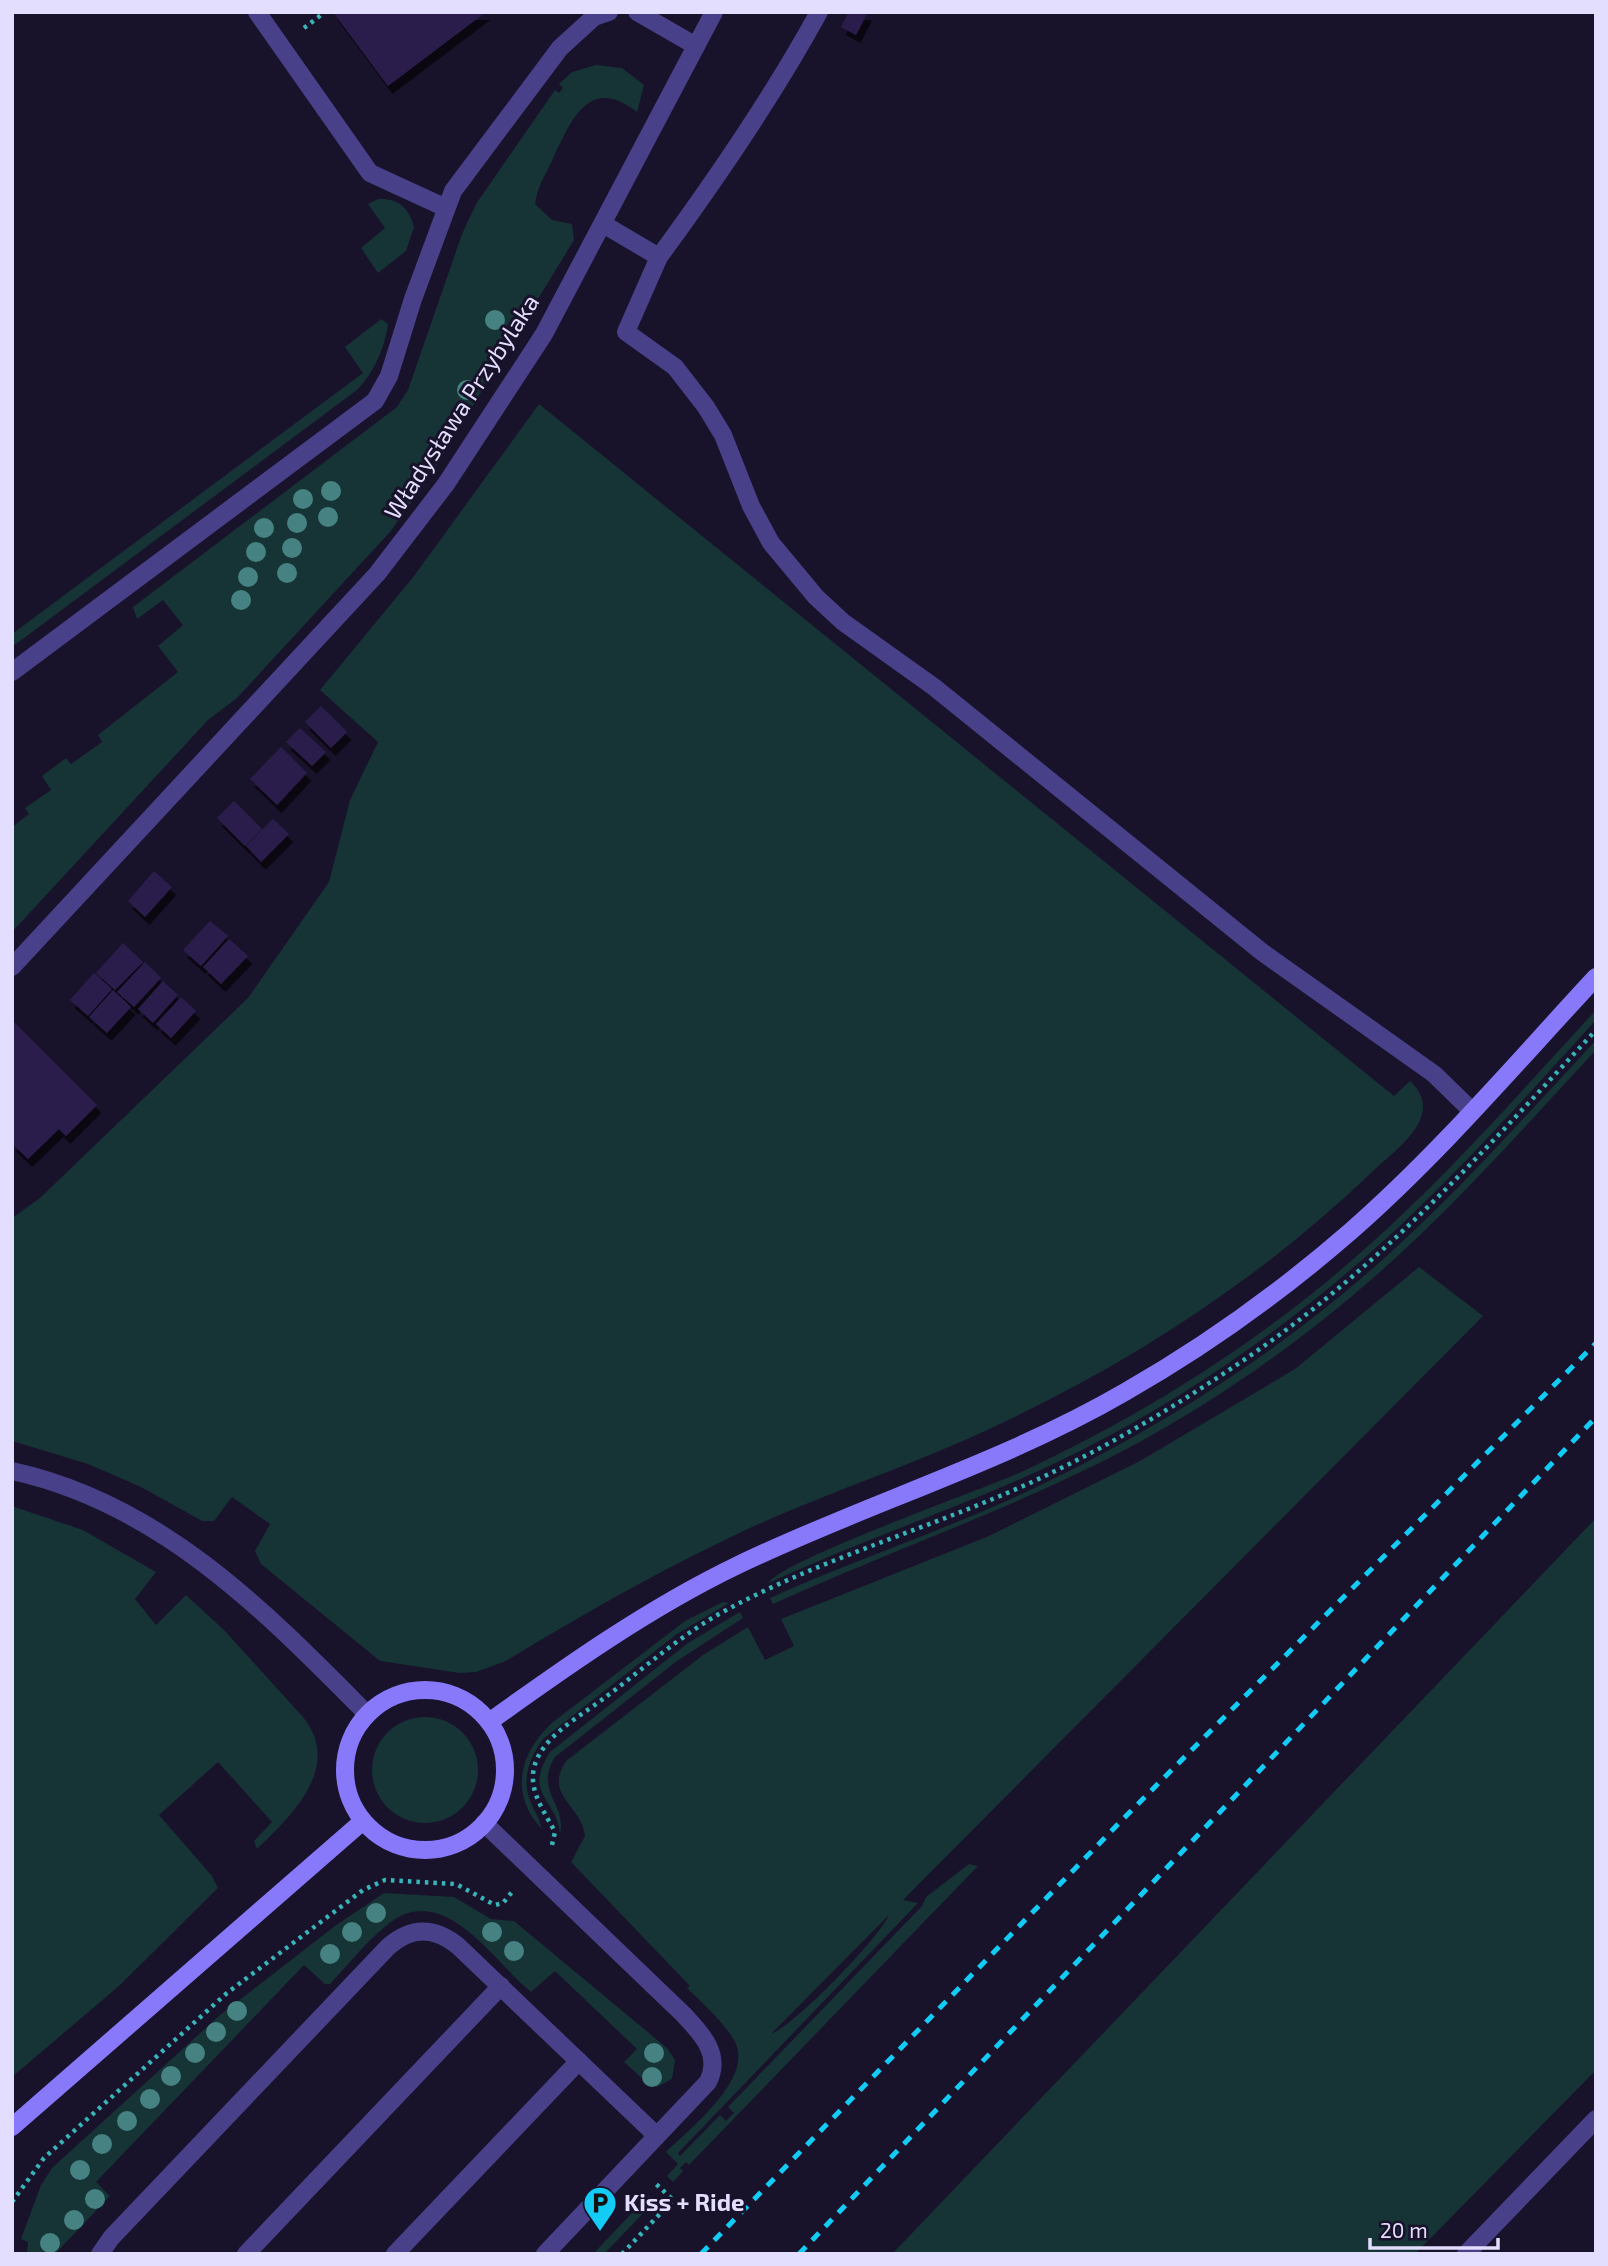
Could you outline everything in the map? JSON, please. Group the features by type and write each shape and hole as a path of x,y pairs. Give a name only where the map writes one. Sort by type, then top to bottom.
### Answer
{"street":[{"path":"257,12 370,173 446,208"},
{"path":"12,672 375,401 389,376 446,208 460,180 560,48 594,17 609,12"},
{"name":"Władysława Przybylaka","path":"12,967 377,574 446,484 544,334 714,12"},
{"path":"819,12 771,96 659,257 625,332 675,367 706,407 723,435 751,506 771,543 816,597 843,622 934,687 1262,952 1434,1074 1472,1111"},
{"path":"643,13 696,46"},
{"path":"603,224 659,257"},
{"path":"489,1722 705,1582 786,1543 1025,1445 1167,1367 1264,1301 1352,1230 1472,1111 1596,976"},
{"path":"12,1471 83,1493 178,1542 247,1596 367,1714"},
{"path":"436,1690 467,1701 489,1722 504,1756 504,1783 495,1808 484,1823 456,1844 415,1850 390,1842 363,1821 351,1801 345,1768 352,1735 367,1714 386,1699 402,1693 436,1690"},
{"path":"12,2127 363,1821"},
{"path":"484,1823 704,2037 711,2053 711,2076 545,2254"},
{"path":"100,2254 117,2232 396,1940 422,1930 440,1934 458,1946 657,2136"},
{"path":"246,2254 501,1986"},
{"path":"395,2254 579,2061"},
{"path":"1466,2254 1596,2119"}],"path":[{"path":"12,2202 44,2158 227,1993 363,1890 385,1880 447,1883 463,1887 490,1905 499,1905 508,1898"},
{"path":"622,2254 673,2200 652,2179"}],"green space":[{"path":"596,65 622,68 644,85 637,112 621,102 607,98 596,99 586,105 569,126 540,185 535,204 552,220 572,224 574,240 425,484 390,532 237,698 208,720 12,932 12,827 29,814 25,808 51,790 42,776 66,758 71,764 102,742 98,735 178,672 158,646 183,625 163,600 137,619 133,607 397,407 408,390 462,234 476,204 555,90 559,93 563,88 559,84 572,72"},
{"path":"378,199 397,202 409,214 414,227 406,251 378,273 361,248 385,228 368,204"},
{"path":"381,319 388,324 381,351 369,376 357,390 12,647 12,634 363,373 345,347"},
{"path":"539,404 1394,1096 1410,1081 1420,1094 1423,1107 1421,1119 1404,1143 1326,1214 1230,1290 1128,1356 1075,1386 965,1440 756,1525 615,1597 506,1661 476,1672 460,1673 380,1661 261,1564 255,1551 270,1524 232,1497 214,1521 202,1521 141,1487 88,1464 12,1441 12,1218 40,1198 248,998 329,882 350,800 378,742 320,690 414,576"},
{"path":"1596,1010 1596,1020 1428,1199 1329,1288 1250,1348 1167,1403 1080,1451 1003,1486 769,1583 807,1559 1019,1473 1066,1450 1158,1400 1246,1343 1329,1280 1428,1190"},
{"path":"1596,1040 1596,1050 1444,1212 1356,1293 1249,1374 1174,1422 1092,1467 1002,1508 773,1604 770,1598 983,1511 1053,1479 1143,1431 1230,1378 1312,1318 1390,1253 1470,1176"},
{"path":"1419,1267 1483,1316 903,1900 918,1903 678,2153 680,2156 720,2115 726,2121 734,2113 728,2107 922,1906 926,1897 969,1864 978,1866 689,2165 686,2162 680,2168 683,2171 673,2182 667,2176 678,2164 666,2152 717,2101 736,2070 738,2054 734,2040 712,2012 687,1988 690,1986 571,1862 585,1836 578,1816 561,1792 560,1773 566,1761 703,1655 748,1627 765,1660 794,1646 781,1619 989,1536 1140,1461 1295,1369","holes":["889,1915 816,1999 771,2034"]},
{"path":"12,1506 83,1530 156,1572 135,1599 156,1625 186,1595 224,1630 303,1717 314,1736 318,1754 308,1789 285,1821 257,1849 254,1841 272,1822 218,1762 159,1815 212,1876 218,1888 119,1986 12,2077"},
{"path":"1596,1518 1596,2070 1415,2254 892,2254"},
{"path":"723,1602 729,1603 677,1634 543,1739 530,1762 527,1777 528,1794 541,1828 531,1815 522,1787 526,1759 542,1734 553,1722 685,1621"},
{"path":"740,1612 743,1618 677,1661 555,1757 548,1779 561,1823 560,1833 540,1787 543,1766 550,1752 688,1643"},
{"path":"425,1717 445,1721 463,1732 474,1750 478,1770 474,1790 463,1808 445,1819 425,1823 405,1819 387,1808 376,1790 372,1770 376,1750 387,1732 405,1721"},
{"path":"384,1893 454,1897 491,1919 514,1921 667,2048 675,2060 672,2079 657,2087 647,2083 624,2062 637,2049 555,1971 531,1992 485,1946 449,1919 430,1912 411,1912 383,1929 330,1984 325,1984 304,1965 96,2182 110,2196 55,2254 27,2254 28,2242 21,2239 41,2185 52,2168 220,2015 335,1926"},
{"path":"649,2195 655,2201 604,2254 593,2254"}],"building":[{"path":"333,12 486,12 388,86"},
{"path":"849,12 868,12 856,35 841,27"},
{"path":"321,706 347,732 331,748 305,722"},
{"path":"300,728 326,752 312,766 286,742"},
{"path":"281,747 307,773 277,805 250,779"},
{"path":"234,801 262,829 245,846 217,818"},
{"path":"273,819 289,834 261,862 246,846"},
{"path":"154,871 172,887 145,917 128,901"},
{"path":"210,921 228,936 201,966 183,950"},
{"path":"229,939 248,956 221,984 203,967"},
{"path":"123,943 143,962 115,990 96,973"},
{"path":"145,962 161,978 134,1007 117,992"},
{"path":"94,973 112,989 88,1016 70,1000"},
{"path":"163,981 178,995 153,1023 138,1009"},
{"path":"113,990 131,1007 107,1033 89,1017"},
{"path":"181,997 196,1011 171,1038 156,1024"},
{"path":"12,1020 97,1105 66,1136 59,1129 28,1159 12,1144"}],"railway":[{"path":"701,2254 1126,1816 1596,1343"},
{"path":"799,2254 1596,1417"}],"place":[{"name":"Kiss + Ride","path":"600,2233"}]}
